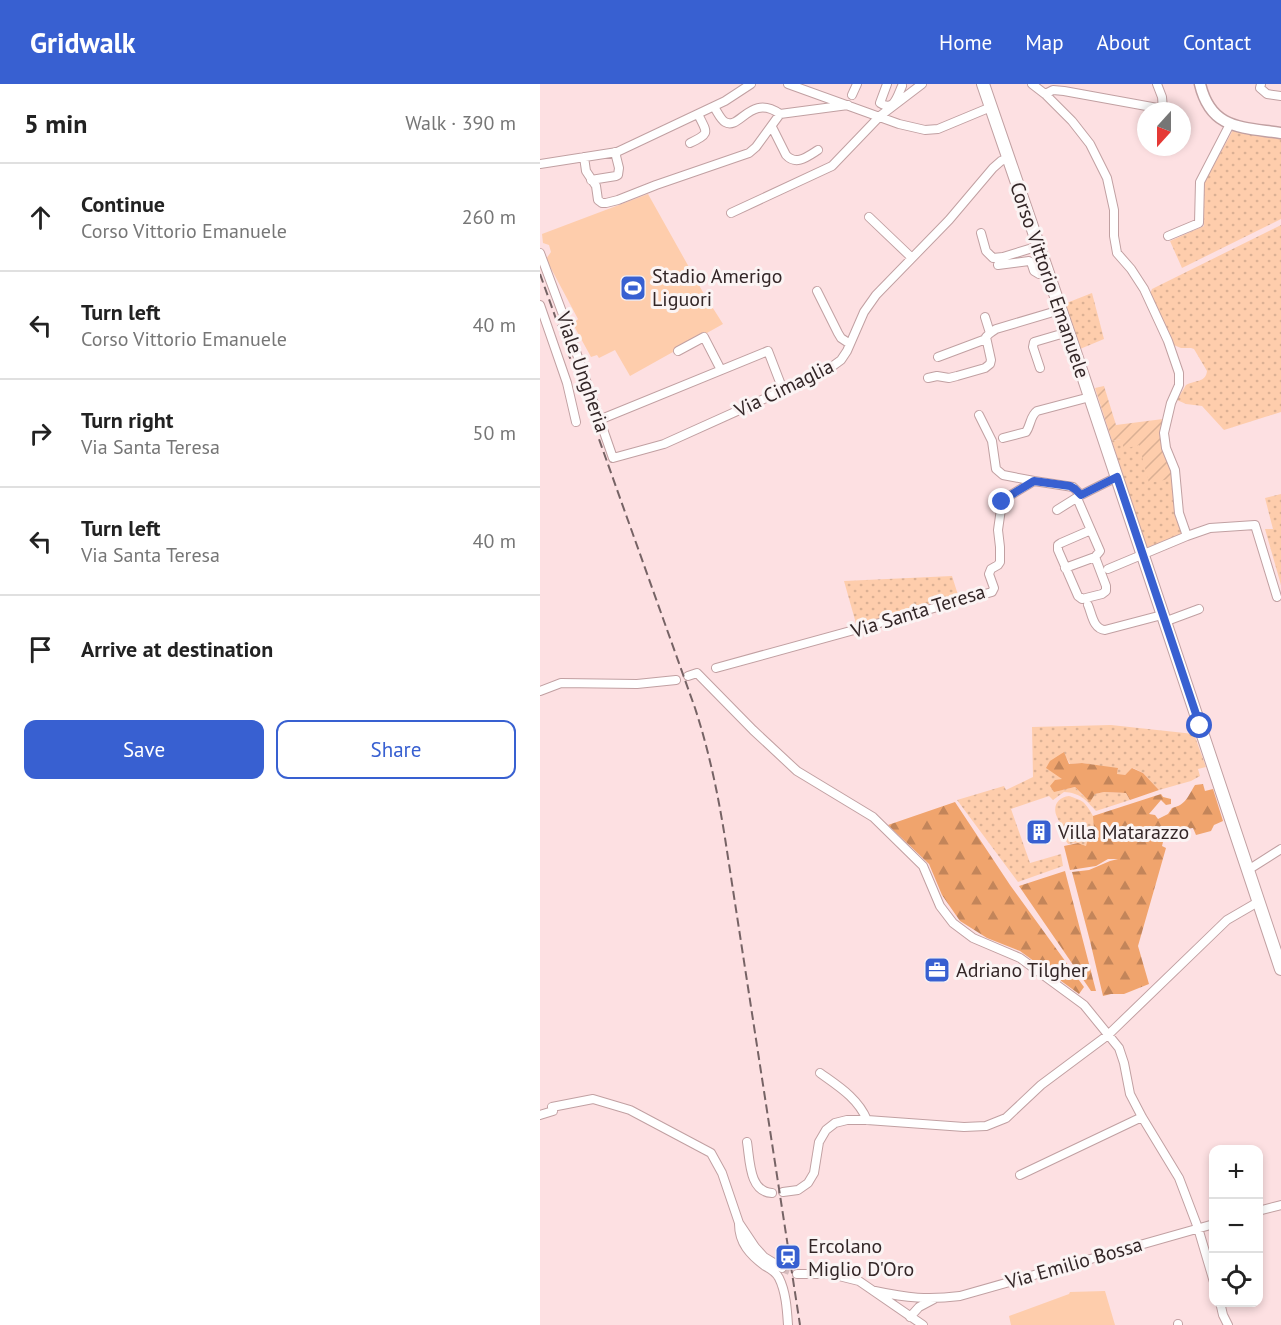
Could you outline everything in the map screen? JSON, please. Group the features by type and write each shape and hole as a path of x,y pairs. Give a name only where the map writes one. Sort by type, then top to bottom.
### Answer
{"main road":[{"name":"Corso Vittorio Emanuele","path":"983,84 1281,969"}],"street":[{"path":"540,164 615,152 714,107 751,84"},
{"path":"788,84 911,128 925,130 938,129 991,106"},
{"path":"852,95 857,84"},
{"path":"887,84 880,103 887,106 894,103 902,86"},
{"path":"731,213 832,166 880,116 922,84"},
{"path":"1032,84 1072,121 1090,144 1107,178 1114,210 1115,247 1144,289 1168,341 1179,373 1179,385 1171,403 1164,434 1166,448 1175,470 1179,513 1187,536"},
{"path":"1045,94 1053,90 1064,91 1163,109 1162,97 1157,84"},
{"path":"1200,84 1210,110 1216,117 1230,124 1281,133"},
{"path":"1261,84 1260,88 1268,94 1281,96"},
{"path":"714,107 721,119 730,124 759,107 771,109 780,114 848,105"},
{"path":"690,143 706,134 698,114"},
{"path":"584,157 586,171 596,186 598,200 602,203 618,200 749,153 772,127 780,114"},
{"path":"1168,236 1199,223 1200,182 1230,124"},
{"path":"772,127 789,158 799,160 818,150"},
{"path":"591,180 618,175 619,168 615,152"},
{"name":"Via Cimaglia","path":"613,458 664,444 826,371 840,360 864,312 876,296 949,220 993,168 1000,161 1008,158"},
{"path":"869,217 912,258"},
{"path":"981,233 986,251 993,258 1039,246"},
{"name":"Viale Ungheria","path":"540,253 613,458"},
{"path":"998,265 1029,261 1037,273 1047,272"},
{"path":"817,291 841,338 850,344"},
{"path":"540,304 567,383 576,422"},
{"path":"938,357 988,336 996,329 1060,310"},
{"path":"928,378 937,376 949,378 985,369 990,364 985,316"},
{"path":"1040,368 1034,347 1035,342 1068,332"},
{"path":"678,351 704,337 721,370"},
{"path":"599,420 768,351 783,390"},
{"path":"1004,438 1026,432 1036,411 1090,397"},
{"path":"979,415 992,441 996,469 1003,475 1070,486 1079,496 1100,551 1095,557 1065,568"},
{"path":"1057,510 1117,477"},
{"name":"Via Santa Teresa","path":"717,668 992,592 994,588 989,573 1000,562 998,530 1002,502 1034,481"},
{"path":"1108,569 1210,528 1255,525 1277,597"},
{"path":"1091,530 1058,545 1065,568 1080,598 1084,599 1106,591 1107,588 1095,557"},
{"path":"1088,605 1096,626 1101,630 1199,609"},
{"path":"688,676 697,673 797,771 873,817 923,866 940,906 953,923 974,938 1020,958 1084,1005 1119,1048 1130,1094 1179,1178 1209,1265"},
{"path":"540,691 561,683 637,684 676,680"},
{"path":"1248,870 1281,849"},
{"path":"783,1192 798,1190 808,1183 814,1173 819,1142 826,1130 836,1123 847,1120 867,1120 964,1127 986,1126 1006,1118 1041,1085 1108,1035 1227,920 1258,902"},
{"path":"820,1073 852,1096 867,1120"},
{"path":"540,1108 593,1099 630,1110 711,1153 722,1173 739,1223 764,1257 782,1268"},
{"path":"540,1115 553,1112 552,1107"},
{"path":"1020,1175 1142,1117"},
{"path":"747,1142 754,1178 759,1189 772,1193"},
{"path":"1263,1210 1281,1205"},
{"path":"739,1223 739,1233 743,1244 753,1256 774,1271 780,1280 786,1301 788,1325"},
{"name":"Via Emilio Bossa","path":"875,1291 902,1297 934,1299 960,1296 1209,1225"},
{"path":"797,1274 831,1274 859,1281 922,1325"},
{"path":"907,1315 908,1304 917,1298"},
{"name":"Via Emilio Bossa","path":"907,1315 934,1299"},
{"path":"1221,1307 1228,1325"}],"shaded area":[{"path":"1233,130 1281,138 1281,219 1182,268 1170,241 1204,226 1203,185"},
{"name":"Stadio Amerigo Liguori","path":"648,194 723,324 630,376 615,350 599,358 597,355 591,357 573,324 578,319 546,259 551,252 549,245 543,243 542,234"},
{"path":"1281,225 1281,412 1224,430 1202,406 1177,400 1186,385 1204,378 1207,371 1194,349 1171,344 1150,294 1152,289"},
{"path":"1092,293 1104,339 1080,349 1064,304"},
{"path":"1104,386 1116,425 1163,419 1174,478 1149,483 1139,445 1124,449 1121,439 1112,441 1095,388"},
{"path":"1121,439 1139,445 1174,478 1183,535 1146,548 1112,441"},
{"path":"1281,494 1281,585 1265,529 1273,529 1265,498"},
{"path":"952,576 959,598 857,627 844,581"},
{"path":"1111,725 1194,734 1206,767 1198,769 1200,776 1191,781 1159,790 1143,773 1133,768 1125,775 1116,775 1118,769 1082,763 1070,764 1063,752 1058,775 1063,779 1062,790 1075,787 1083,796 1104,792 1126,793 1130,800 1096,811 1082,797 1064,792 1053,800 1049,796 1011,809 1030,863 1061,854 1063,866 1018,882 957,800 1004,786 1006,790 1033,777 1032,727"},
{"path":"1069,796 1086,805 1097,825 1098,838 1086,846 1078,843 1068,844 1058,819 1055,809 1057,803"},
{"path":"1105,1291 1115,1325 1011,1325 1009,1316 1070,1292"}],"green space":[{"path":"1064,752 1069,764 1082,763 1118,768 1117,774 1125,775 1132,768 1143,773 1159,790 1130,800 1126,793 1104,792 1095,794 1090,802 1075,787 1054,792 1050,786 1055,780 1062,779 1046,768 1050,761"},
{"path":"1203,784 1205,791 1213,789 1223,821 1214,825 1211,831 1196,835 1193,828 1183,830 1169,841 1163,842 1162,846 1166,848 1138,946 1149,984 1124,994 1103,996 1072,872 1089,870 1118,859 1108,859 1096,866 1070,870 1064,846 1078,843 1086,846 1088,839 1091,837 1095,841 1099,837 1099,831 1094,828 1093,816 1161,794 1171,799 1171,804 1166,805 1161,800 1149,814 1155,815 1158,819 1184,802 1195,785"},
{"path":"955,802 1010,885 1084,987 1079,994 1020,951 987,938 960,921 942,895 929,864 888,825"},
{"path":"1065,871 1096,991 1091,991 1019,886"}],"tunnel":[{"path":"782,1268 797,1274"}],"railway":[{"path":"540,274 695,708 709,756 725,838 800,1325"}],"place":[{"name":"Stadio Amerigo Liguori","path":"633,288"},
{"name":"Villa Matarazzo","path":"1039,832"},
{"name":"Adriano Tilgher","path":"937,970"},
{"name":"Ercolano Miglio D'Oro","path":"788,1257"}],"route":[{"path":"1002,502 1034,481 1070,486 1081,495 1117,477 1200,726"}]}
